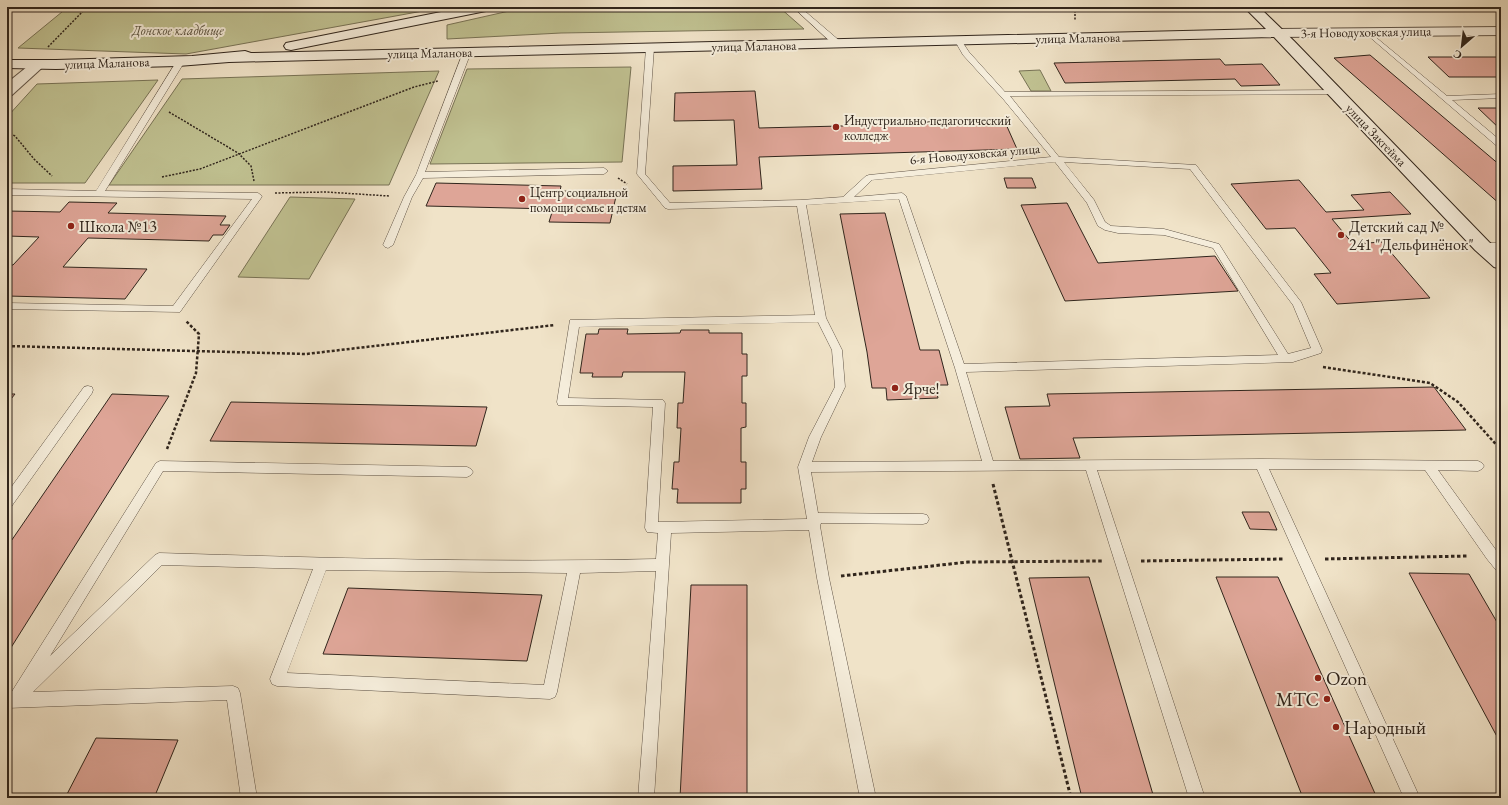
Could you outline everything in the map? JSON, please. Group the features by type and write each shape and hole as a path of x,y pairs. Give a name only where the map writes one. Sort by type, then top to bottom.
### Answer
{"street":[{"name":"улица Маланова","path":"230,58 486,7"},
{"name":"улица Закгейма","path":"1251,7 1336,92 1482,246 1501,263"},
{"name":"улица Маланова","path":"7,64 34,65 181,61 230,58 1278,33"},
{"name":"3-я Новодуховская улица","path":"1278,33 1499,33"},
{"path":"7,92 34,65"}],"lane":[{"path":"796,7 838,44"},
{"path":"1367,32 1501,145"},
{"name":"6-я Новодуховская улица","path":"959,41 966,53 1003,94 1057,159"},
{"path":"650,48 641,174 668,206 801,203 902,196 960,368 989,466"},
{"path":"388,245 408,197 420,175 467,52"},
{"path":"99,193 181,61"},
{"path":"1003,94 1336,92"},
{"path":"1446,98 1501,96"},
{"path":"1057,159 1091,202 1101,224 1108,228 1118,230 1164,232 1216,246 1289,358"},
{"path":"960,368 1289,358 1317,350 1296,304 1193,167 1057,159"},
{"name":"6-я Новодуховская улица","path":"846,199 869,178 912,172 1057,159"},
{"path":"420,175 604,171"},
{"path":"7,192 258,196"},
{"path":"7,306 176,310 258,196"},
{"path":"801,203 821,318 837,350 840,387 815,437 804,467 823,578 868,798"},
{"path":"1482,246 1501,246"},
{"path":"821,318 574,323 562,402 659,403 651,528 814,521 922,519"},
{"path":"7,503 88,390"},
{"path":"804,467 1261,464 1429,467 1478,466"},
{"path":"1261,464 1412,798"},
{"path":"1090,465 1197,798"},
{"path":"11,700 160,466 467,472"},
{"path":"1429,467 1491,555 1501,566"},
{"path":"646,798 664,528"},
{"path":"11,700 159,559 322,564 575,567 662,565"},
{"path":"322,564 277,679 550,692 575,567"},
{"path":"11,700 233,693 249,798"}],"path":[{"path":"34,65 87,7"},
{"path":"159,178 200,169 238,153 414,87 458,77"},
{"path":"154,104 238,153 251,166 258,196 281,192 326,192 408,197"},
{"path":"7,132 15,136 34,159 70,193"},
{"path":"160,466 196,373 199,334 176,310"},
{"path":"7,346 306,354 574,323"},
{"path":"1289,358 1330,369 1392,376 1430,383 1458,402 1501,450"},
{"path":"989,466 1071,798"},
{"path":"823,578 968,562 1304,559 1491,555"}],"green space":[{"name":"Донское кладбище","path":"68,7 445,7 186,54 18,48"},
{"path":"527,7 779,7 804,29 561,33 447,39 447,25"},
{"path":"631,67 622,162 430,164 467,69"},
{"path":"1040,70 1051,91 1031,91 1019,71"},
{"path":"439,71 389,185 109,185 182,79"},
{"path":"158,80 85,183 7,183 7,117 37,84"},
{"path":"290,197 355,199 309,279 238,277"}],"building":[{"path":"1370,55 1501,166 1501,205 1334,58"},
{"path":"1428,57 1501,57 1501,77 1449,77"},
{"path":"1220,59 1225,65 1262,64 1280,85 1241,86 1235,79 1065,83 1054,63"},
{"path":"755,91 759,128 1005,122 1017,149 759,157 762,189 673,191 673,166 737,165 734,120 674,121 675,93"},
{"path":"1478,108 1501,108 1501,130"},
{"path":"1004,178 1032,178 1036,188 1007,188"},
{"path":"1299,180 1326,212 1364,210 1351,195 1390,192 1411,214 1332,219 1353,244 1382,242 1430,298 1337,304 1314,274 1331,273 1295,228 1266,229 1231,184"},
{"name":"Центр социальной помощи семье и детям","path":"436,183 561,186 560,191 617,192 610,223 549,222 553,209 426,206"},
{"path":"69,202 117,203 108,213 226,216 220,225 230,225 223,235 213,235 209,241 88,238 63,267 147,269 125,299 7,296 7,265 13,265 39,237 7,236 7,211 60,212"},
{"path":"1067,203 1098,263 1215,256 1238,291 1065,301 1021,205"},
{"path":"885,213 920,350 939,350 948,385 935,385 938,398 887,400 886,388 872,388 867,352 840,214"},
{"path":"599,329 628,329 627,334 680,333 681,330 709,330 709,333 742,333 742,354 747,354 747,376 742,376 742,403 746,403 746,427 741,428 741,462 746,462 746,489 741,489 741,503 677,503 678,489 672,489 674,462 679,462 681,428 677,428 678,403 683,403 685,372 623,372 622,377 592,377 593,373 580,373 586,334 598,334"},
{"path":"1434,387 1466,430 1073,438 1080,458 1020,459 1005,407 1050,406 1047,394"},
{"path":"7,394 15,394 7,404"},
{"path":"112,394 169,396 7,654 7,547"},
{"path":"231,402 487,407 476,446 210,441"},
{"path":"1242,512 1269,512 1277,530 1250,529"},
{"path":"1409,573 1469,574 1501,629 1501,744"},
{"path":"1089,577 1154,798 1082,798 1029,578"},
{"path":"1216,577 1278,577 1377,798 1303,798"},
{"path":"691,585 747,585 747,798 680,798"},
{"path":"348,588 542,595 527,661 323,654"},
{"path":"96,738 178,740 154,798 65,798"}],"place":[{"name":"Индустриально-педагогический колледж","path":"836,127"},
{"name":"Центр социальной помощи семье и детям","path":"522,199"},
{"name":"Школа №13","path":"71,226"},
{"name":"Детский сад № 241 \"Дельфинёнок\"","path":"1341,235"},
{"name":"Ярче!","path":"895,388"},
{"name":"Ozon","path":"1318,678"},
{"name":"МТС","path":"1327,699"},
{"name":"Народный","path":"1336,727"}]}
